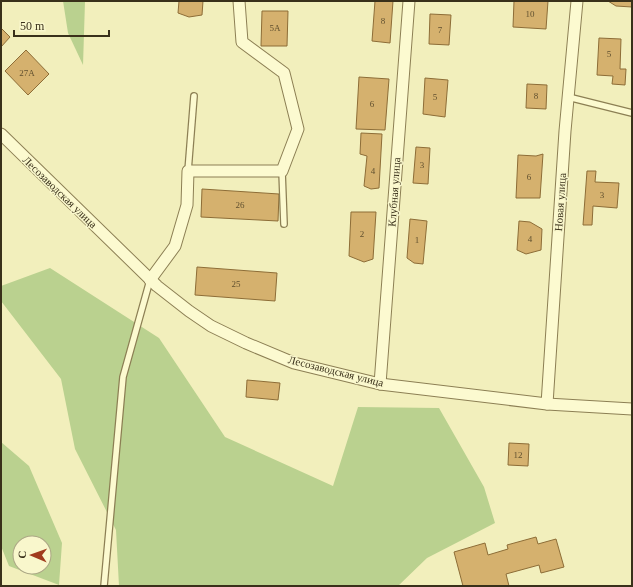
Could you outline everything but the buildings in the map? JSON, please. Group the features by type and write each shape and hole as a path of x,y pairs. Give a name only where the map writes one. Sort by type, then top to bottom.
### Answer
{"street":[{"path":"150,280 175,246 187,205 188,171 282,171 298,129 284,73 242,42 239,1"},
{"name":"Клубная улица","path":"380,384 409,1"},
{"name":"Новая улица","path":"547,404 568,97 577,1"},
{"name":"Лесозаводская улица","path":"1,134 150,280 189,311 211,326 246,343 294,363 380,384 547,404 632,409"}],"lane":[{"path":"188,171 194,96"},
{"path":"568,97 632,113"},
{"path":"282,171 284,224"},
{"path":"104,586 123,377 150,280"}],"green space":[{"path":"63,1 85,1 83,65 68,33"},
{"path":"50,268 159,338 225,437 333,486 358,407 439,408 484,487 495,523 427,558 398,586 119,586 116,530 75,449 61,379 1,301 1,286"},
{"path":"1,442 29,466 62,543 59,585 33,575 52,575 52,535 12,535 12,567 9,566 1,546"}]}
